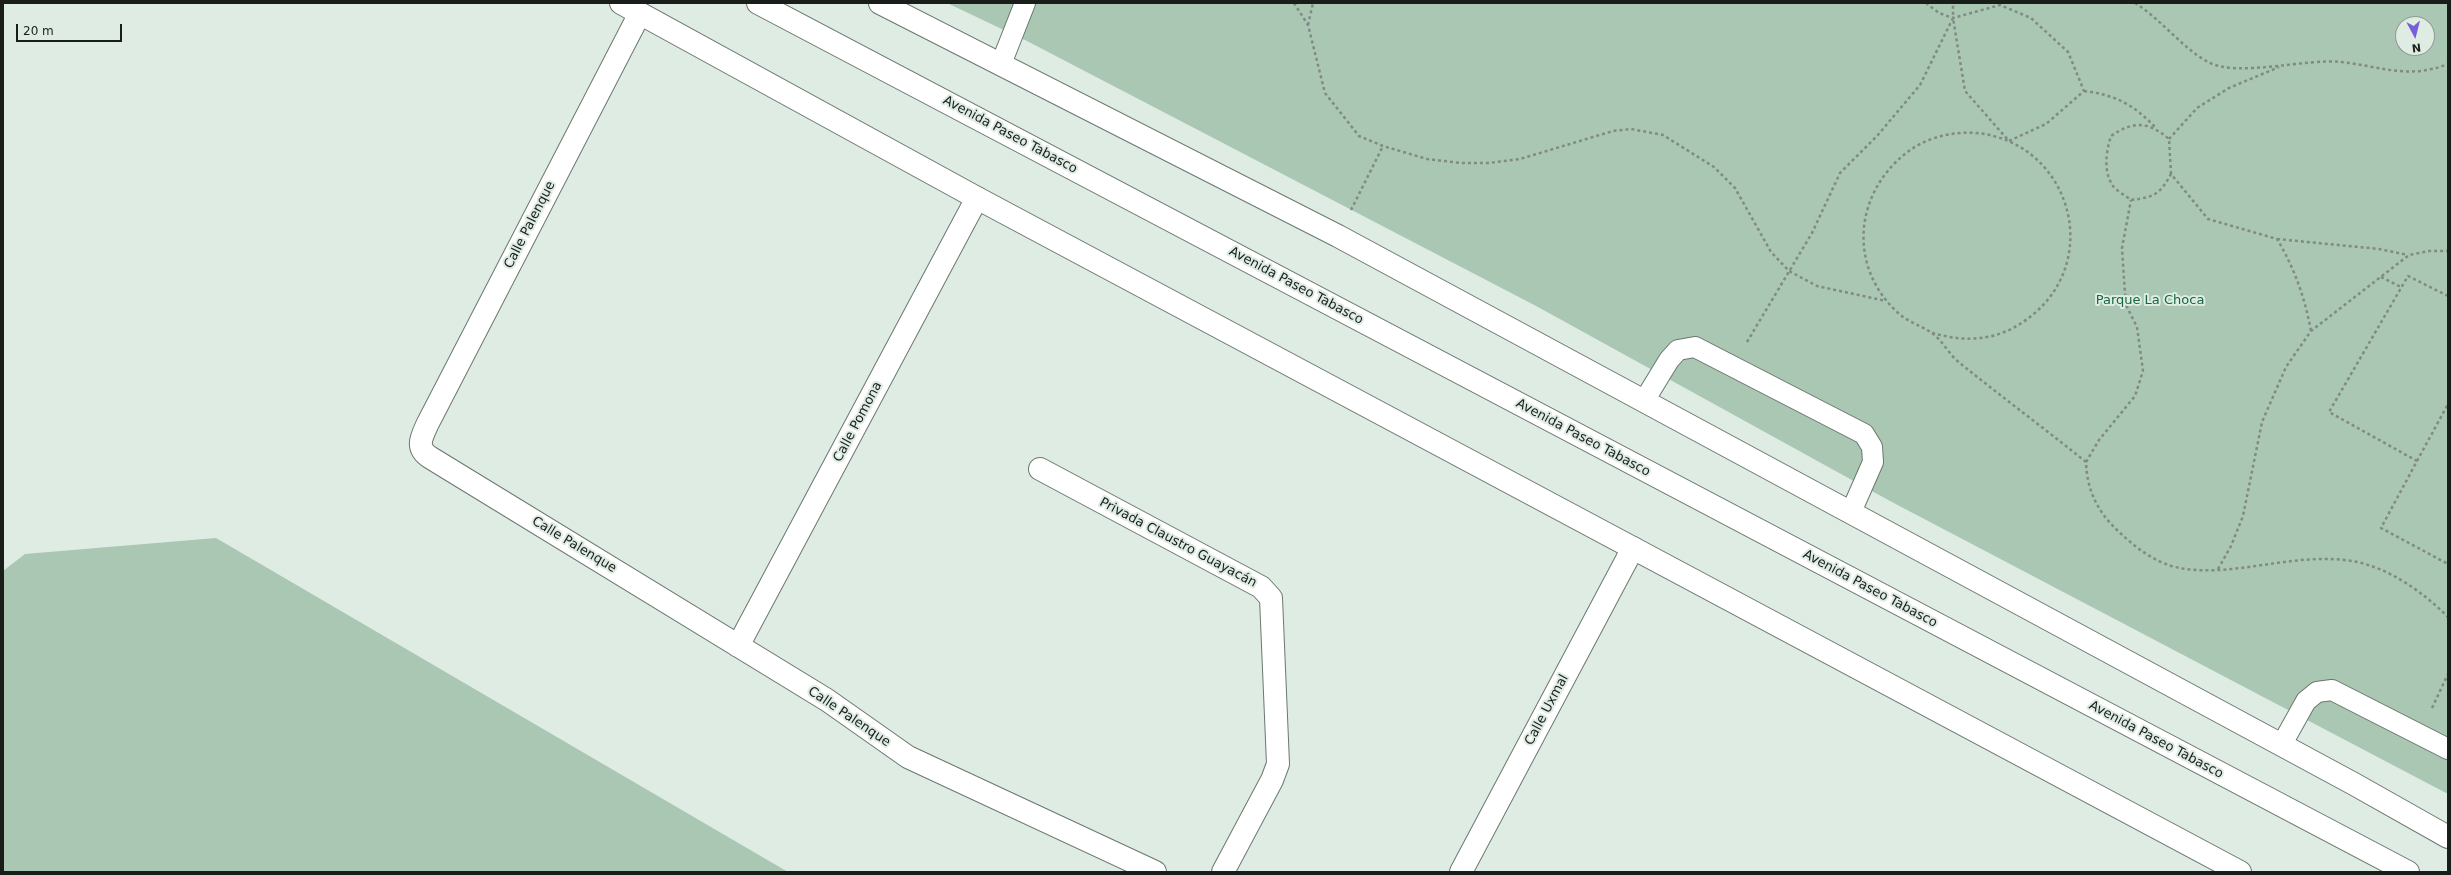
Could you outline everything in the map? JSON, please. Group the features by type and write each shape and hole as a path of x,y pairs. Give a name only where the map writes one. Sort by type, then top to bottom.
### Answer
{"street":[{"path":"621,3 977,198 2240,872"},
{"name":"Avenida Paseo Tabasco","path":"758,3 2408,872"},
{"path":"880,3 1338,236 2282,744 2448,838"},
{"name":"Calle Palenque","path":"639,14 428,422 420,441 420,447 431,458 827,700 908,757 1155,872"},
{"name":"Calle Pomona","path":"738,646 977,198"},
{"name":"Privada Claustro Guayacán","path":"1040,469 1261,587 1271,598 1278,764 1272,780 1224,872"},
{"name":"Calle Uxmal","path":"1461,872 1632,548"}],"lane":[{"path":"1001,64 1025,3"},
{"path":"1644,401 1669,360 1678,350 1695,348 1864,434 1872,446 1873,462 1851,512"},
{"path":"2282,744 2306,701 2317,692 2332,690 2448,749"}],"path":[{"path":"1294,3 1308,25 1325,93 1359,136 1383,146 1427,159 1461,163 1490,163 1520,159 1612,131 1631,129 1663,135 1714,167 1735,188 1771,252 1789,271 1817,286 1886,301"},
{"path":"1308,25 1313,3"},
{"path":"1926,3 1939,13 1953,18 2000,5 2031,18 2068,52 2084,91"},
{"path":"1952,3 1953,18 1965,91 2009,141"},
{"path":"2135,3 2209,62 2229,68 2340,62 2386,71 2432,70 2448,64"},
{"path":"1733,367 1812,233 1840,173 1877,136 1920,85 1953,18"},
{"path":"2156,128 2141,125 2124,127 2111,136 2105,153 2107,170 2113,186 2132,200 2148,198 2162,191 2171,174 2169,139 2197,108 2229,88 2281,66"},
{"path":"2084,91 2116,98 2140,112 2169,139"},
{"path":"2009,141 2046,124 2084,91"},
{"path":"1967,132 1989,134 2009,141 2030,154 2047,170 2061,191 2069,214 2071,238 2067,262 2059,285 2044,305 2026,321 2004,332 1980,338 1956,338 1932,333 1907,320 1886,301 1874,283 1867,264 1863,236 1869,201 1878,182 1891,165 1907,151 1926,141 1946,134 1967,132"},
{"path":"1338,236 1383,146"},
{"path":"2171,174 2208,219 2277,239 2379,249 2409,255 2429,251 2448,250"},
{"path":"2132,200 2122,248 2126,305 2138,327 2143,371 2135,396 2099,440 2086,462 2087,481 2102,516 2134,546 2155,559 2185,569 2218,569 2305,558 2353,561 2379,570 2409,584 2448,617"},
{"path":"2277,239 2294,272 2306,304 2311,331"},
{"path":"2218,569 2231,546 2243,516 2262,422 2286,367 2311,331 2409,255"},
{"path":"2417,461 2329,412 2408,276 2448,296"},
{"path":"2381,277 2401,287"},
{"path":"1932,333 1959,362 2086,462"},
{"path":"2448,404 2381,528 2448,564"},
{"path":"2419,734 2448,674"}],"green space":[{"name":"Parque La Choca","path":"947,3 2448,3 2448,794 1890,501 1538,307 1027,41"},
{"path":"216,538 788,872 3,872 3,571 25,554"}]}
